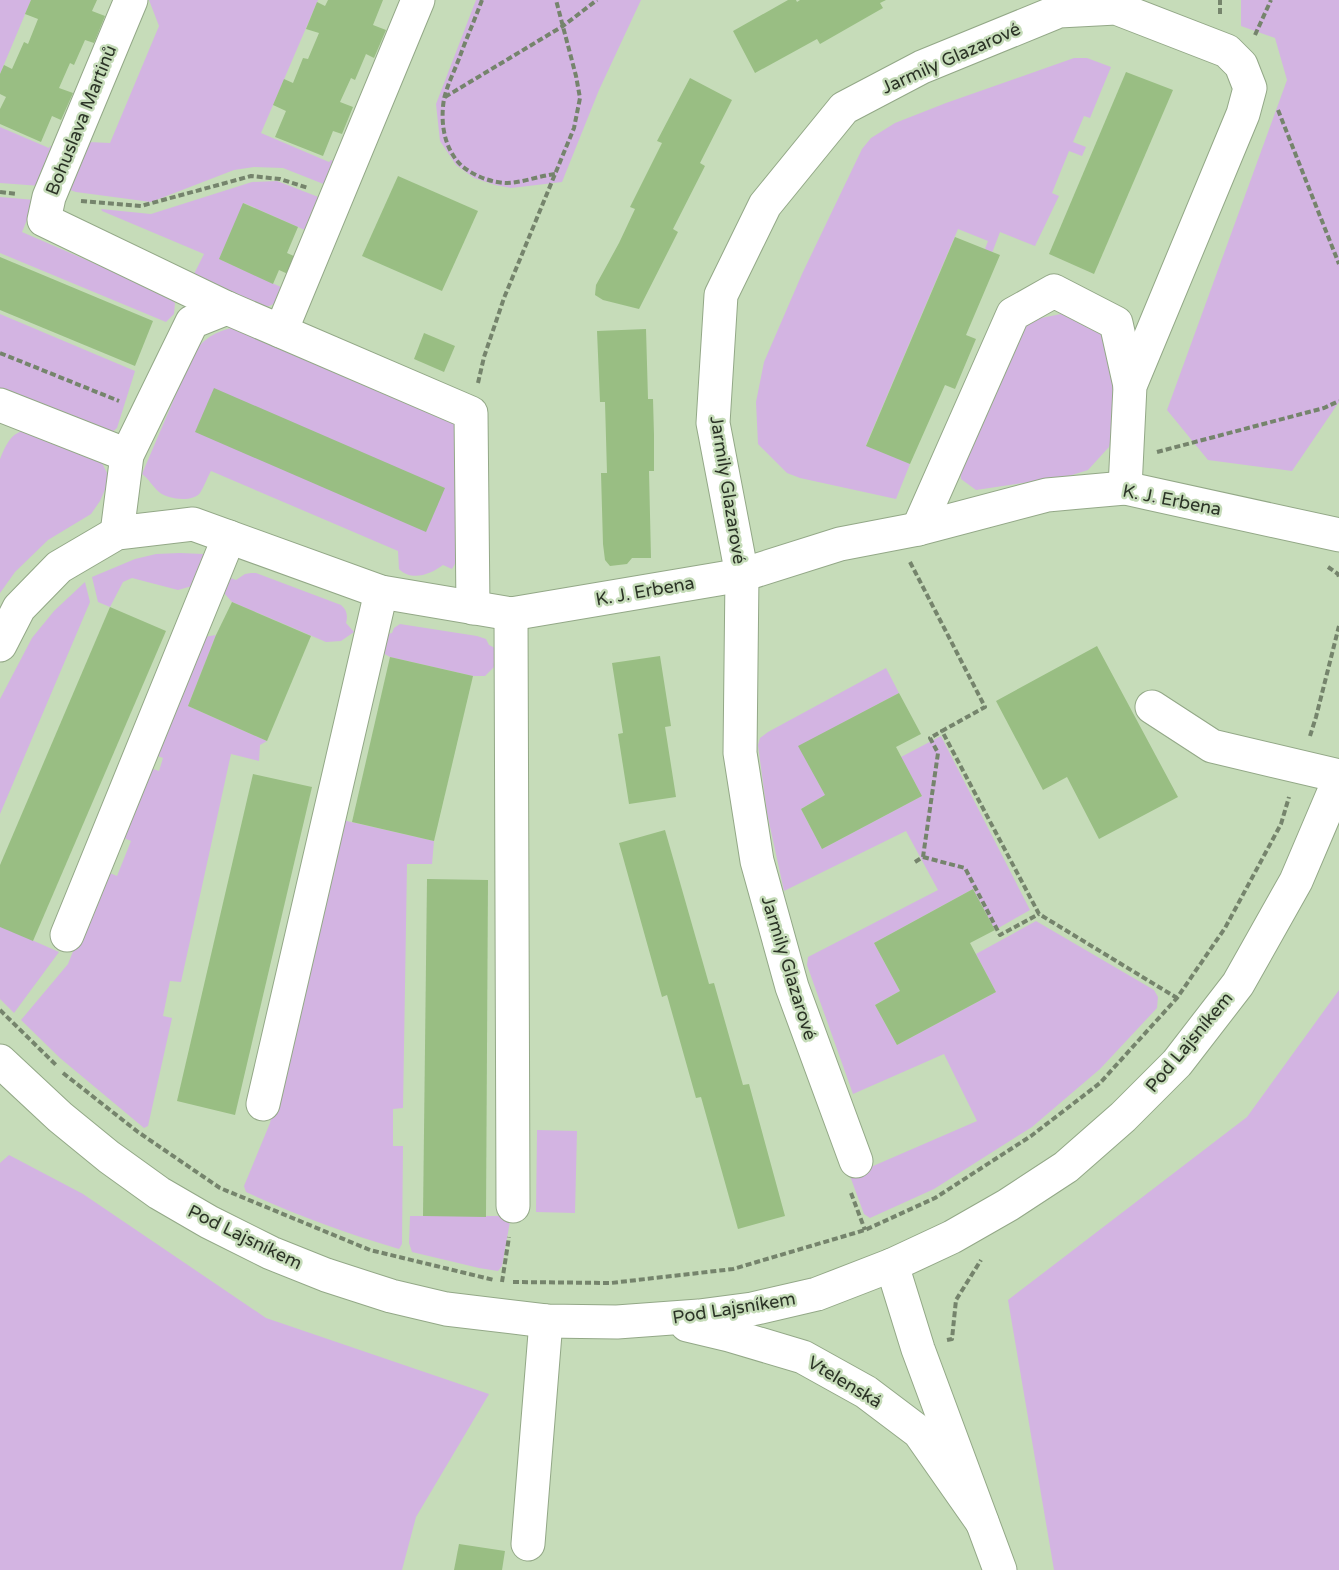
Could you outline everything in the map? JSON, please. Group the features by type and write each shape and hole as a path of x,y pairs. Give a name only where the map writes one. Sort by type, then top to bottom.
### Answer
{"street":[{"name":"Bohuslava Martinů","path":"131,0 48,197 44,220 227,308"},
{"path":"281,331 418,0"},
{"name":"Jarmily Glazarové","path":"856,1161 792,987 757,861 740,753 742,574 713,423 721,295 765,205 844,108 922,67 1059,11 1116,8 1227,51 1241,65"},
{"path":"1130,386 1243,114 1250,88 1241,65"},
{"path":"906,530 1013,314 1054,291 1116,323 1130,386 1125,488"},
{"path":"117,533 127,455 192,322 227,308 471,413 472,608"},
{"path":"0,405 127,455"},
{"name":"K. J. Erbena","path":"0,645 19,608 59,567 117,533 193,524 381,592 511,614 742,574 840,544 1047,495 1125,488 1327,533"},
{"path":"68,935 229,537"},
{"path":"263,1104 381,592"},
{"path":"511,614 513,1206"},
{"path":"1152,707 1212,746 1299,766 1339,778"},
{"name":"Pod Lajsníkem","path":"0,1061 60,1117 109,1157 159,1193 209,1222 271,1253 326,1275 391,1296 446,1309 546,1321 617,1322 709,1315 752,1309 817,1294 892,1265 952,1236 1008,1205 1066,1167 1123,1118 1177,1063 1238,984 1296,881 1339,778"},
{"name":"Vtelenská","path":"892,1265 918,1349 1000,1570"},
{"name":"Vtelenská","path":"659,1319 729,1335 803,1357 867,1392 919,1432 982,1522"},
{"path":"528,1544 546,1321"}],"path":[{"path":"482,0 445,97 442,117 449,148 455,160 467,170 491,181 507,183 555,174"},
{"path":"471,413 484,357 504,298 574,128 580,98 555,0"},
{"path":"445,97 563,26 597,0"},
{"path":"1241,65 1271,0"},
{"path":"1278,109 1339,264"},
{"path":"0,192 141,206 250,176 280,179 336,196"},
{"path":"0,353 148,412"},
{"path":"1156,452 1324,408 1339,401"},
{"path":"1154,443 1156,452 1163,459"},
{"path":"906,530 985,707 930,738 938,753 923,857"},
{"path":"1327,533 1312,555 1339,577"},
{"path":"0,1010 63,1072 138,1132 220,1188 370,1250 502,1282 611,1283 734,1269 865,1230 935,1198 1031,1136 1100,1083 1177,998 1225,928 1281,824 1316,717 1339,626"},
{"path":"942,731 1039,914 1177,998"},
{"path":"915,862 923,857 965,868 1000,934 1039,914"},
{"path":"502,1282 513,1206"}],"shaded area":[{"path":"0,0 31,0 0,74"},
{"path":"149,0 318,0 261,133 329,162 331,160 336,162 326,185 283,168 254,167 234,170 151,202 76,192 61,187 89,142 110,143 159,26"},
{"path":"476,0 641,0 599,90 562,182 511,188 474,178 456,165 440,141 436,104"},
{"path":"1241,0 1339,0 1339,402 1292,471 1208,460 1167,410 1287,80 1275,38 1241,26"},
{"path":"1074,58 1087,58 1111,67 1090,118 1084,116 1073,142 1086,147 1082,156 1069,151 1052,193 1059,196 1035,246 1000,232 992,253 985,249 988,241 958,229 866,445 910,464 896,499 800,478 787,473 758,444 756,402 764,362 802,274 862,149 871,138 895,123"},
{"path":"0,127 49,148 50,146 57,148 41,186 0,183"},
{"path":"277,181 321,198 307,231 244,203 219,259 283,288 275,303 264,307 259,307 192,278 204,254 101,209 151,214 252,182"},
{"path":"0,197 35,200 22,232 165,294 175,303 174,314 166,322 0,253"},
{"path":"1066,313 1101,332 1111,350 1116,416 1109,447 1088,470 1069,476 976,490 961,479 958,459 1016,332 1036,319"},
{"path":"0,314 135,371 117,428 107,436 0,395"},
{"path":"238,326 459,417 459,557 452,569 443,565 421,575 404,573 399,569 398,551 211,471 200,493 186,499 163,494 142,474 194,352 213,335"},
{"path":"27,430 90,453 102,463 107,473 107,485 91,514 48,540 15,572 0,593 0,459 13,436"},
{"path":"156,554 203,554 204,564 192,586 178,590 132,578 123,582 110,607 98,602 92,577 135,559"},
{"path":"251,573 341,605 347,613 346,623 354,632 341,641 326,642 232,602 224,593 225,576 236,580"},
{"path":"85,582 90,602 0,814 0,699 32,638 54,611"},
{"path":"400,624 486,639 489,645 499,650 497,664 485,676 473,676 390,657 383,653 380,636 392,633 394,628"},
{"path":"216,635 188,706 267,741 260,745 259,761 231,754 181,982 170,981 163,1016 172,1018 148,1126 144,1128 60,1058 21,1020 68,964 105,871 117,876 131,841 119,836 147,767 159,771 163,758 152,754 204,637"},
{"path":"886,668 899,693 799,746 825,795 801,809 822,849 922,796 901,757 941,736 1030,910 995,930 973,889 874,943 900,991 875,1005 897,1045 996,992 976,954 1036,921 1154,990 1158,997 1157,1008 1100,1069 1032,1127 934,1189 870,1218 864,1214 850,1176 977,1121 944,1054 853,1094 807,965 808,957 938,890 906,831 784,891 767,813 758,745 760,738 768,732"},
{"path":"338,819 434,841 432,864 407,864 403,1108 393,1109 393,1146 403,1146 402,1244 399,1249 340,1230 284,1208 246,1192 244,1186 270,1123"},
{"path":"0,926 59,952 14,1013 0,999"},
{"path":"1339,990 1339,1570 1054,1570 1008,1300 1247,1117"},
{"path":"537,1130 577,1131 575,1213 536,1212"},
{"path":"9,1155 83,1194 266,1318 489,1394 416,1517 402,1570 0,1570 0,1163"},
{"path":"410,1216 511,1216 502,1266 498,1271 412,1252 409,1243"}],"building":[{"path":"31,0 97,0 92,11 105,16 94,43 85,40 74,65 70,63 59,88 73,93 61,120 52,116 41,142 0,124 0,109 6,97 0,94 0,74 4,65 12,69 24,42 28,44 38,19 25,14"},
{"path":"328,0 383,0 373,25 386,30 374,58 366,54 355,80 351,78 340,102 353,107 342,134 333,131 323,156 275,137 286,111 273,105 284,79 293,83 303,58 308,59 319,33 306,29 317,2 325,6"},
{"path":"788,0 797,2 800,0 886,0 880,3 883,8 820,44 817,39 755,73 733,31"},
{"path":"1126,72 1173,90 1094,274 1049,254"},
{"path":"690,78 732,100 700,163 705,166 673,229 678,232 639,309 603,300 595,295 596,285 635,209 630,207 662,143 657,141"},
{"path":"398,176 478,211 442,291 362,256"},
{"path":"243,203 298,227 287,253 296,257 288,274 279,270 273,284 219,259"},
{"path":"955,237 1000,255 966,335 976,339 955,389 945,385 910,464 866,446"},
{"path":"0,257 153,321 135,366 0,310"},
{"path":"646,329 648,399 653,399 654,435 654,471 649,471 651,558 632,558 627,564 610,566 605,560 603,544 601,473 607,473 605,402 600,402 597,331"},
{"path":"424,333 455,346 444,372 414,359"},
{"path":"214,388 445,488 426,532 195,432"},
{"path":"232,602 311,636 267,741 188,706 216,635"},
{"path":"110,607 166,631 33,941 0,927 0,865"},
{"path":"1097,646 1178,797 1099,839 1067,777 1043,790 996,701"},
{"path":"660,656 671,726 665,727 676,797 629,804 618,734 623,733 612,663"},
{"path":"390,657 473,676 434,841 352,822"},
{"path":"899,693 921,734 896,747 922,796 822,849 801,809 825,795 798,746"},
{"path":"253,774 312,787 235,1115 177,1101"},
{"path":"665,830 709,984 714,983 743,1085 749,1084 785,1216 738,1229 701,1097 696,1098 667,995 662,997 619,843"},
{"path":"427,879 488,880 486,1217 423,1216"},
{"path":"973,889 995,930 970,943 996,992 897,1045 875,1005 900,991 874,943"},
{"path":"459,1544 505,1551 502,1570 454,1570"}]}
